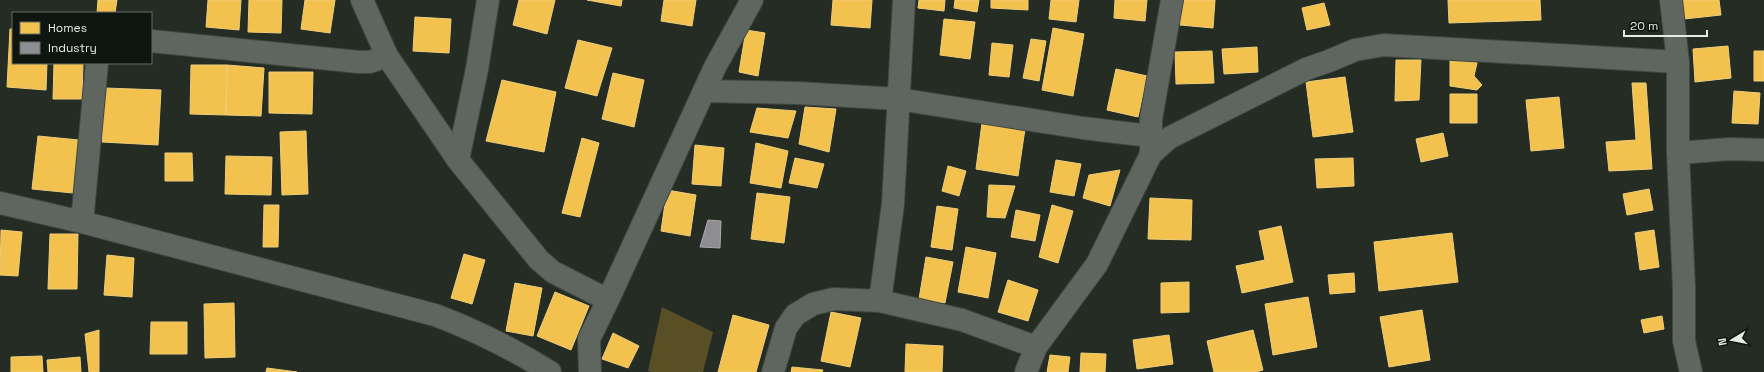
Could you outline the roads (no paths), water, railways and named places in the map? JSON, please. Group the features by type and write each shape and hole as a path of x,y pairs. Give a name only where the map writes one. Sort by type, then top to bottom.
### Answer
{"street":[{"path":"362,0 387,56 458,160 539,260 554,272 608,300"},
{"path":"458,160 477,69 488,0"},
{"path":"590,372 589,339 704,91 752,0"},
{"path":"880,301 893,204 904,0"},
{"path":"1026,372 1036,347 1097,264 1151,145 1151,119 1172,0"},
{"path":"1671,0 1678,62 1678,153 1684,288 1684,341 1690,372"},
{"path":"152,41 359,62 370,62 387,56"},
{"path":"704,91 797,93 898,99 1083,128 1151,145 1169,138 1306,69 1355,50 1384,45 1678,62"},
{"path":"82,222 97,64"},
{"path":"1678,153 1730,149 1764,150"},
{"path":"0,203 82,222 435,315 459,324 508,347 550,372"},
{"path":"774,372 786,328 794,315 813,304 834,299 880,301 962,320 1036,347"}]}
